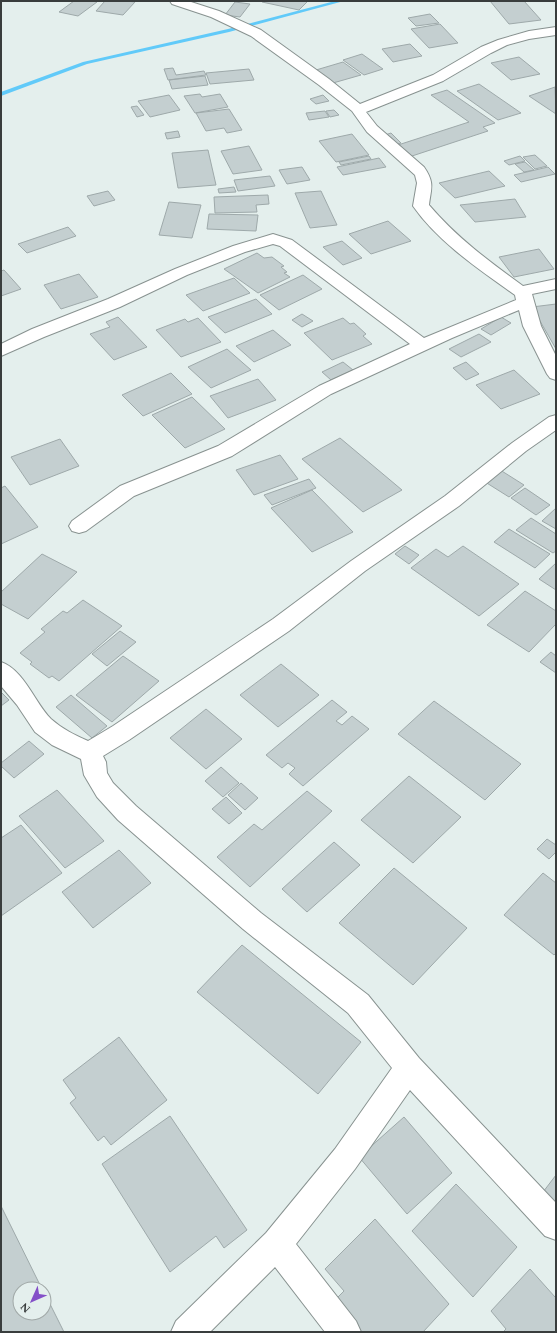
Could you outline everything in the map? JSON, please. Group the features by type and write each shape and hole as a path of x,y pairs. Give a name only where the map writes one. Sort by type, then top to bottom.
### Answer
{"street":[{"path":"176,1 215,14 256,33 324,82 359,110 361,117 372,129 419,170 424,177 424,190 421,206 427,215 523,296 532,326 556,374"},
{"path":"359,110 374,102 440,77 486,50 508,40 529,34 556,31"},
{"path":"1,350 38,333 114,303 181,272 239,249 273,239 286,242 423,345"},
{"path":"78,526 127,492 226,451 325,390 423,345 523,296 556,284"},
{"path":"89,752 121,733 281,625 358,566 452,501 556,421"},
{"path":"1,671 25,699 43,725 60,738 89,752 94,762 96,775 105,790 127,813 252,921 358,1004 409,1068 556,1225"},
{"path":"187,1332 278,1244 345,1159 409,1068"},
{"path":"278,1244 345,1332"}],"building":[{"path":"74,1 97,2 78,16 59,12"},
{"path":"105,1 135,2 123,15 96,11"},
{"path":"308,1 299,10 262,2"},
{"path":"490,1 524,1 541,20 509,24"},
{"path":"235,2 250,4 240,17 225,15"},
{"path":"430,14 439,23 416,26 408,18"},
{"path":"440,24 458,43 429,48 411,29"},
{"path":"410,44 422,56 393,62 382,49"},
{"path":"362,54 383,69 364,75 343,60"},
{"path":"519,57 540,74 511,80 491,63"},
{"path":"343,62 361,75 333,83 316,70"},
{"path":"173,68 176,75 204,71 206,75 168,80 164,69"},
{"path":"249,69 254,80 210,84 206,73"},
{"path":"205,76 208,85 172,89 169,80"},
{"path":"479,84 521,113 498,120 457,91"},
{"path":"555,87 556,114 529,96"},
{"path":"447,90 495,123 483,127 488,131 412,156 398,145 469,122 431,95"},
{"path":"200,94 202,97 220,94 228,107 195,113 184,96"},
{"path":"169,95 180,110 150,117 138,101"},
{"path":"323,95 329,101 316,104 310,99"},
{"path":"137,106 144,115 137,117 131,107"},
{"path":"229,109 242,130 227,133 224,128 206,131 196,113"},
{"path":"334,110 339,115 330,117 326,111"},
{"path":"325,111 329,117 309,120 306,113"},
{"path":"178,131 180,137 167,139 165,133"},
{"path":"391,133 401,143 393,145 382,136"},
{"path":"352,134 369,155 336,162 319,141"},
{"path":"249,146 262,170 233,174 221,151"},
{"path":"208,150 216,185 178,188 172,153"},
{"path":"535,155 547,166 535,169 523,157"},
{"path":"369,156 371,159 341,165 339,162"},
{"path":"520,156 525,161 509,165 504,161"},
{"path":"379,158 386,167 343,175 337,167"},
{"path":"525,162 534,170 524,172 515,164"},
{"path":"302,167 310,180 287,184 279,170"},
{"path":"548,167 555,174 521,182 514,175"},
{"path":"489,171 505,186 455,198 439,183"},
{"path":"270,176 275,186 238,191 234,180"},
{"path":"234,187 236,192 219,193 218,189"},
{"path":"108,191 115,200 94,206 87,196"},
{"path":"321,191 337,225 310,228 295,193"},
{"path":"268,195 269,204 256,205 257,212 215,213 214,197"},
{"path":"515,199 526,217 475,222 460,205"},
{"path":"169,202 201,205 192,238 159,235"},
{"path":"209,214 258,215 256,231 207,229"},
{"path":"388,221 411,241 371,254 349,234"},
{"path":"68,227 76,236 27,253 18,244"},
{"path":"342,241 362,258 343,265 323,247"},
{"path":"539,249 554,269 514,277 499,257"},
{"path":"257,253 264,258 272,257 284,266 281,267 287,272 284,273 290,277 258,293 224,269"},
{"path":"4,270 21,289 1,296 1,271"},
{"path":"79,274 98,297 61,309 44,285"},
{"path":"303,275 322,289 279,310 260,295"},
{"path":"234,278 250,293 203,311 186,295"},
{"path":"256,299 272,314 225,333 208,317"},
{"path":"556,304 556,349 532,307"},
{"path":"302,314 313,321 302,327 292,320"},
{"path":"118,317 147,347 114,360 90,334 110,327 106,322"},
{"path":"501,317 511,323 491,335 481,329"},
{"path":"198,318 221,342 181,357 156,330 185,319 188,322"},
{"path":"343,318 350,324 354,323 366,334 363,336 372,344 332,360 304,333"},
{"path":"273,330 291,345 254,362 236,346"},
{"path":"479,334 491,342 461,357 449,349"},
{"path":"227,349 251,370 211,388 188,367"},
{"path":"343,362 353,370 331,380 322,372"},
{"path":"466,362 479,374 466,380 453,368"},
{"path":"514,370 540,394 501,409 476,385"},
{"path":"171,373 192,394 143,416 122,395"},
{"path":"258,379 276,400 228,418 210,396"},
{"path":"192,397 225,429 185,448 152,415"},
{"path":"340,438 402,490 363,512 302,459"},
{"path":"60,439 79,466 30,485 11,457"},
{"path":"280,455 298,479 254,495 236,470"},
{"path":"497,468 524,485 509,497 482,480"},
{"path":"309,479 316,488 272,505 264,495"},
{"path":"5,486 38,527 1,544 1,488"},
{"path":"525,488 550,505 536,515 511,498"},
{"path":"312,490 353,532 312,552 271,508"},
{"path":"556,508 556,529 542,521"},
{"path":"531,518 556,534 556,551 553,553 516,530"},
{"path":"509,529 550,554 535,568 494,542"},
{"path":"405,546 419,555 409,564 395,554"},
{"path":"463,546 519,584 479,616 411,568 436,549 448,557"},
{"path":"42,554 77,572 28,619 1,604 1,592"},
{"path":"556,563 556,590 539,579"},
{"path":"525,591 556,611 556,624 529,652 487,625"},
{"path":"83,600 122,626 59,681 52,676 49,678 30,664 32,662 20,653 45,632 41,629 63,611 67,613"},
{"path":"120,631 136,642 107,666 92,654"},
{"path":"551,652 556,656 556,673 540,662"},
{"path":"123,656 159,681 112,722 76,695"},
{"path":"281,664 319,695 278,727 240,695"},
{"path":"1,692 9,700 1,706"},
{"path":"71,695 107,726 92,738 56,707"},
{"path":"332,700 347,712 336,721 342,725 352,716 369,729 303,786 289,774 295,768 288,763 282,768 266,755"},
{"path":"434,701 521,764 485,800 398,734"},
{"path":"206,709 242,739 206,769 170,738"},
{"path":"29,741 44,754 14,778 1,766 1,763"},
{"path":"221,767 239,783 223,797 205,781"},
{"path":"409,776 461,817 413,863 361,820"},
{"path":"241,783 258,798 245,810 228,795"},
{"path":"57,790 104,841 65,868 19,816"},
{"path":"307,791 332,811 250,887 217,857 254,824 262,830"},
{"path":"226,797 242,813 229,824 212,809"},
{"path":"21,825 62,873 1,916 1,838"},
{"path":"547,839 556,845 556,852 549,859 537,849"},
{"path":"334,842 360,865 307,912 282,889"},
{"path":"119,850 151,883 93,928 62,892"},
{"path":"394,868 467,928 413,985 339,923"},
{"path":"543,873 556,883 556,953 554,955 504,915"},
{"path":"242,945 361,1042 318,1094 197,992"},
{"path":"119,1037 167,1100 111,1145 104,1136 98,1141 70,1103 76,1098 63,1080"},
{"path":"170,1116 247,1230 224,1248 216,1236 170,1272 102,1164"},
{"path":"404,1117 452,1173 407,1214 359,1157"},
{"path":"556,1175 556,1210 540,1196"},
{"path":"456,1184 517,1247 473,1297 412,1231"},
{"path":"1,1206 38,1281 12,1281 12,1321 52,1321 52,1308 64,1332 1,1332"},
{"path":"375,1219 449,1304 423,1332 359,1332 334,1301 344,1291 325,1269"},
{"path":"530,1269 555,1297 556,1295 556,1332 503,1332 506,1329 491,1311"}],"waterway":[{"path":"1,94 85,63 229,30 341,1"}]}
